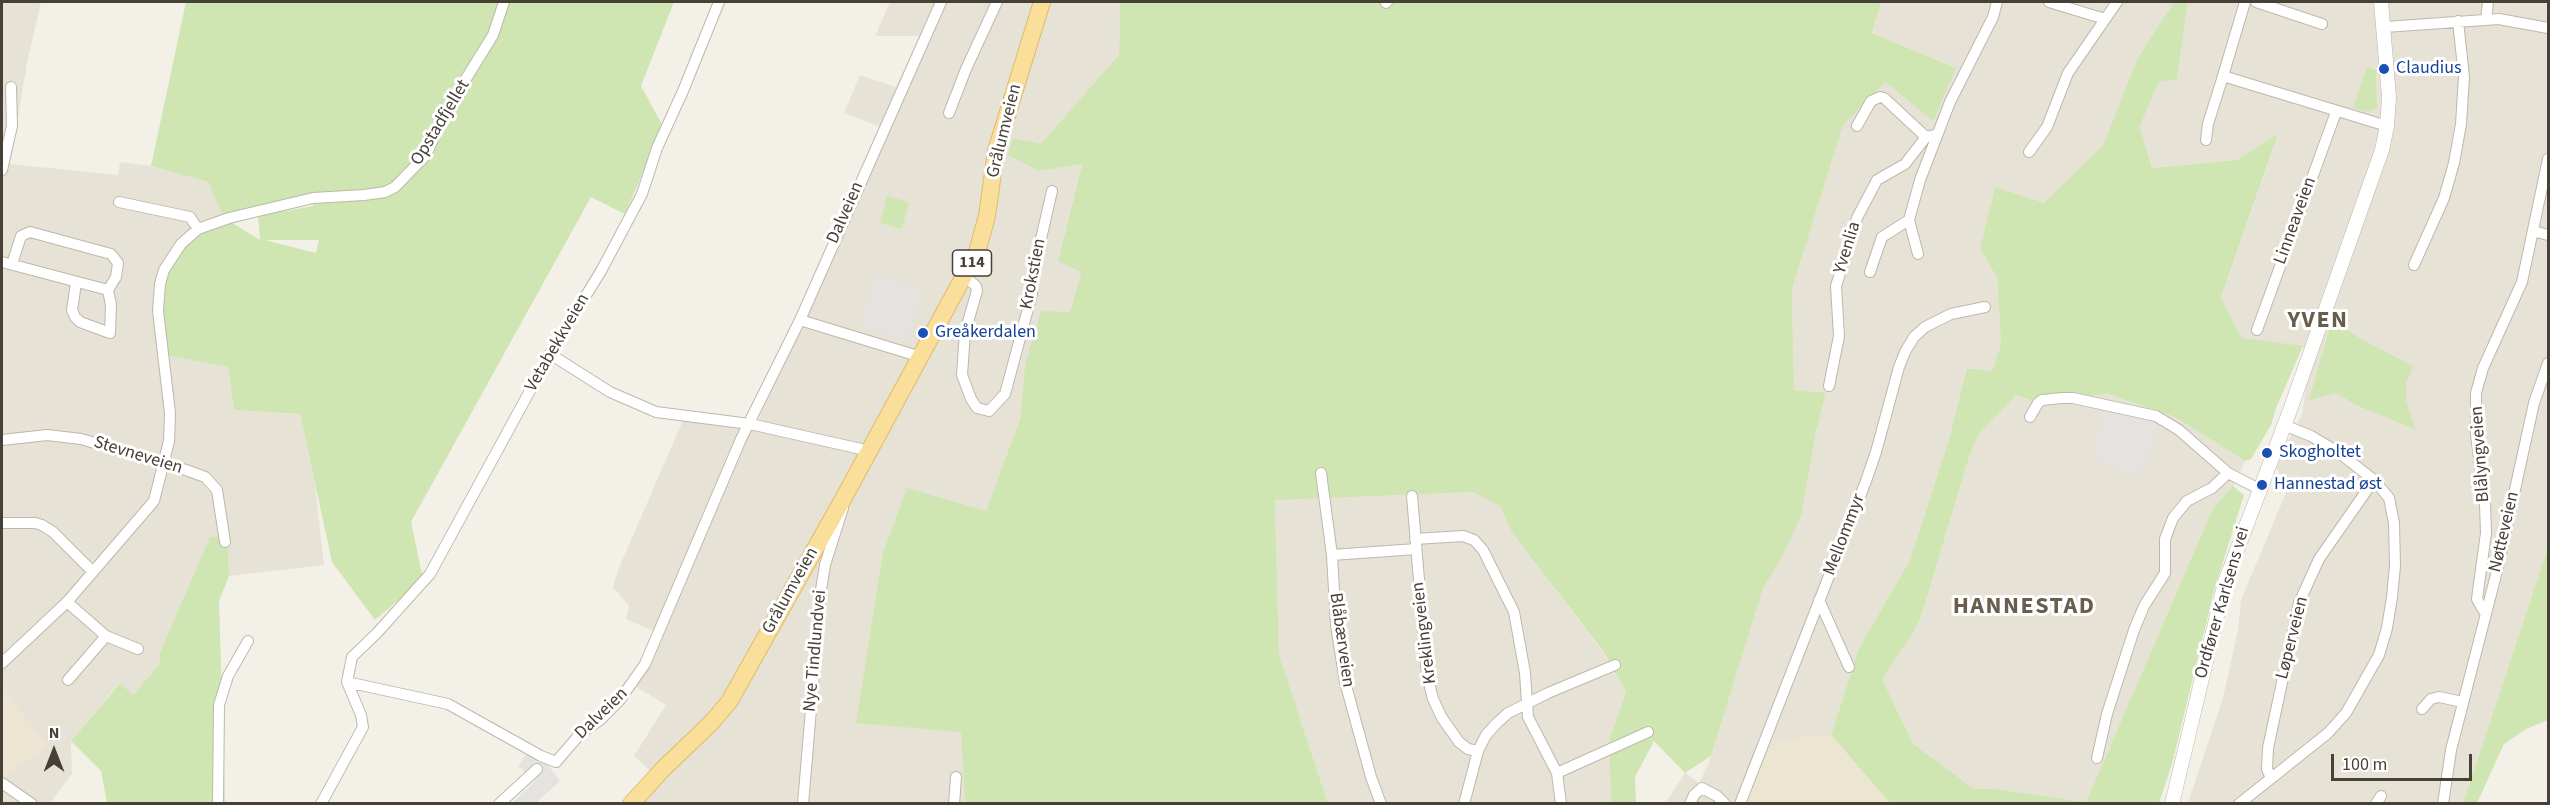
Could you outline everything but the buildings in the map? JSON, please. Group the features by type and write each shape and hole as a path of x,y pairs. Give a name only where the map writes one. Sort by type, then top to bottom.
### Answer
{"main road":[{"name":"Grålumveien","path":"631,804 729,702 843,501 977,252 983,235 996,151 1042,2"}],"street":[{"name":"Opstadfjellet","path":"2,663 67,602 148,510 158,490 169,441 170,413 159,321 160,284 171,258 181,244 198,229 229,218 313,198 364,195 385,192 395,187 426,155 443,116 493,35 504,2"},
{"name":"Vetabekkveien","path":"347,682 352,657 430,574 550,354 600,271 642,194 657,148 719,2"},
{"name":"Dalveien","path":"347,682 448,704 556,762 580,734 600,720 619,700 645,664 722,482 800,320 941,2"},
{"path":"949,113 996,2"},
{"name":"Yvenlia","path":"1870,272 1882,237 1909,220 1931,136 1993,17 1997,2"},
{"path":"2049,2 2105,19"},
{"path":"2029,152 2047,127 2068,72 2117,2"},
{"path":"2206,140 2208,124 2245,2"},
{"path":"2256,2 2322,24"},
{"name":"Ordfører Karlsens vei","path":"2172,804 2225,582 2372,183 2386,132 2389,81 2382,2"},
{"path":"2486,20 2488,2"},
{"path":"2385,27 2486,20 2513,21 2548,28"},
{"path":"2414,265 2444,198 2454,163 2461,124 2463,77 2458,21"},
{"path":"2223,76 2336,112 2386,132"},
{"path":"2,170 12,126 11,87"},
{"path":"1857,126 1871,101 1884,98 1931,136"},
{"name":"Linneaveien","path":"2257,330 2336,112"},
{"name":"Yvenlia","path":"1829,386 1839,336 1836,286 1857,218 1877,180 1905,164 1931,136"},
{"name":"Blålyngveien","path":"2485,613 2477,599 2486,533 2485,504 2475,435 2476,393 2483,368 2522,282 2548,159"},
{"name":"Krokstien","path":"964,276 976,286 977,291 965,332 962,375 976,408 989,411 1005,394 1032,294 1032,278 1052,191"},
{"path":"119,202 190,218 198,229"},
{"path":"1909,220 1918,254"},
{"path":"2533,231 2548,235"},
{"path":"76,283 72,310 75,317 80,322 110,333 111,305 108,290 118,268 115,257 30,232 21,236 7,263 108,290"},
{"name":"Mellommyr","path":"1740,804 1876,452 1905,352 1914,337 1926,327 1951,314 1985,307"},
{"path":"800,320 921,357"},
{"path":"550,354 610,392 656,412 750,424 861,449"},
{"name":"Nøtteveien","path":"2443,804 2451,750 2485,613 2499,567 2534,403 2548,363"},
{"path":"2030,417 2042,400 2062,398 2073,398 2156,416 2179,430 2228,473 2259,489"},
{"path":"2239,804 2328,733 2346,713 2379,655 2387,628 2392,597 2394,534 2393,510 2389,498 2374,480 2329,447 2311,436 2284,425"},
{"name":"Stevneveien","path":"2,440 47,435 81,439 205,477 217,490 225,542"},
{"name":"Blåbærveien","path":"1321,473 1332,555 1336,625 1345,682 1371,777 1381,804"},
{"path":"2097,759 2106,714 2134,630 2144,606 2165,573 2165,539 2173,518 2187,501 2212,488 2228,473"},
{"name":"Løperveien","path":"2271,778 2267,769 2268,748 2299,603 2319,560 2374,480"},
{"name":"Kreklingveien","path":"1412,496 1427,675 1433,699 1442,718 1460,742 1468,749 1478,751"},
{"name":"Nye Tindlundvei","path":"803,804 821,590 825,566 843,514 843,501"},
{"path":"2,533 6,523 35,523 48,528 93,572"},
{"path":"1332,555 1463,536 1474,540 1483,550 1514,612 1525,673 1528,717 1557,773 1561,804"},
{"path":"1819,600 1849,667"},
{"path":"67,602 106,636 138,649"},
{"path":"68,680 106,636"},
{"path":"218,804 219,705 225,684 248,641"},
{"path":"1464,804 1478,751 1486,735 1497,723 1508,713 1615,665"},
{"path":"321,804 363,727 362,714 347,682"},
{"path":"2422,709 2431,699 2439,697 2463,702"},
{"path":"1557,773 1648,732"},
{"path":"499,804 537,769"},
{"path":"954,804 957,777"},
{"path":"2,783 32,804"},
{"path":"1690,804 1694,795 1702,788 1717,796 1725,804"}],"shaded area":[{"path":"2,2 41,2 27,63 10,164 118,175 120,162 151,166 208,182 219,209 229,218 228,367 234,410 300,414 315,485 324,565 229,576 228,538 210,538 160,652 159,665 133,696 119,683 71,741 72,774 50,803 2,804"},
{"path":"890,2 1120,2 1119,55 1039,171 1082,164 1058,260 1081,272 1070,312 1025,365 1020,419 986,512 962,732 965,803 641,803 660,779 634,756 666,705 635,686 662,635 626,619 629,606 613,587 618,570 684,418 754,429 888,130 844,113 860,75 896,87 919,36 875,36"},
{"path":"1881,2 2174,2 2138,57 2103,145 2044,204 1995,187 1980,248 1997,278 2001,344 1992,371 1967,368 1949,439 1910,560 1859,648 1831,735 1764,741 1740,803 1665,804 1685,773 1699,783 1709,763 1757,605 1763,588 1779,563 1826,394 1794,390 1792,289 1843,124 1886,82 1956,68 1872,33"},
{"path":"2188,2 2548,2 2548,547 2463,803 2188,803 2223,698 2238,630 2241,600 2288,488 2275,465 2302,415 2311,349 2242,338 2221,299 2278,135 2237,160 2152,168 2140,126 2159,82 2177,78"},
{"path":"875,276 921,289 907,339 861,326"},
{"path":"2108,394 2175,417 2245,461 2233,486 2213,508 2086,802 1996,789 1974,789 1937,768 1913,744 1883,681 1885,674 1914,632 1922,614 1970,454 1986,423 2016,395 2038,403"},
{"path":"2104,410 2157,423 2147,456 2137,478 2096,460 2097,437"},
{"path":"1474,492 1500,506 1512,533 1603,652 1626,692 1609,740 1611,803 1328,803 1279,655 1275,499"},
{"path":"2,684 18,709 48,743 46,748 4,778 2,776"},
{"path":"1831,735 1890,803 1740,804 1764,741"},
{"path":"528,752 548,765 560,781 536,803 511,804 535,781 518,766"}],"green space":[{"path":"186,2 674,2 641,86 663,126 625,214 591,197 411,522 423,579 375,620 332,562 300,414 234,410 228,367 162,354 160,284 181,244 226,219 260,240 258,216 313,206 313,198 229,218 219,209 208,182 151,166","holes":["265,240 319,240 316,253"]},
{"path":"1120,2 1881,2 1872,33 1956,68 1933,121 1886,82 1843,125 1792,289 1794,390 1826,393 1815,436 1801,516 1779,563 1763,588 1711,756 1685,773 1654,741 1635,777 1636,803 1611,803 1609,740 1626,692 1603,651 1512,533 1500,506 1473,492 1275,500 1279,655 1328,803 965,803 961,732 856,723 883,553 907,488 986,511 1020,419 1025,365 1041,311 1070,312 1081,272 1058,261 1082,164 1039,171 1008,155 1013,138 1041,144 1119,55"},
{"path":"2174,2 2188,2 2177,79 2159,82 2140,126 2152,168 2237,160 2278,134 2221,298 2242,338 2303,346 2271,425 2251,459 2245,461 2175,417 2108,394 2038,403 2016,395 1980,432 1970,454 1922,614 1914,632 1885,674 1883,681 1913,744 1974,789 1996,789 2086,802 2213,508 2233,486 2244,495 2215,587 2172,764 2159,803 1890,803 1831,735 1859,648 1910,560 1949,439 1967,368 1992,371 2001,344 1997,278 1980,248 1995,187 2044,203 2103,145 2138,57"},
{"path":"2367,67 2376,70 2377,107 2368,112 2353,108"},
{"path":"887,196 909,202 902,229 880,223"},
{"path":"2332,320 2361,339 2413,366 2406,384 2406,400 2415,429 2356,405 2336,393 2309,400"},
{"path":"210,537 228,537 229,576 219,601 225,803 107,803 101,771 71,741 120,683 133,695 159,665 160,652"},
{"path":"2548,547 2548,720 2526,729 2504,744 2477,803 2463,803"}],"place":[{"name":"Claudius","path":"2384,69"},
{"name":"Greåkerdalen","path":"923,333"},
{"name":"Skogholtet","path":"2267,453"},
{"name":"Hannestad øst","path":"2262,485"}],"district":[{"name":"YVEN","path":"2318,322"},
{"name":"HANNESTAD","path":"2024,608"}]}
